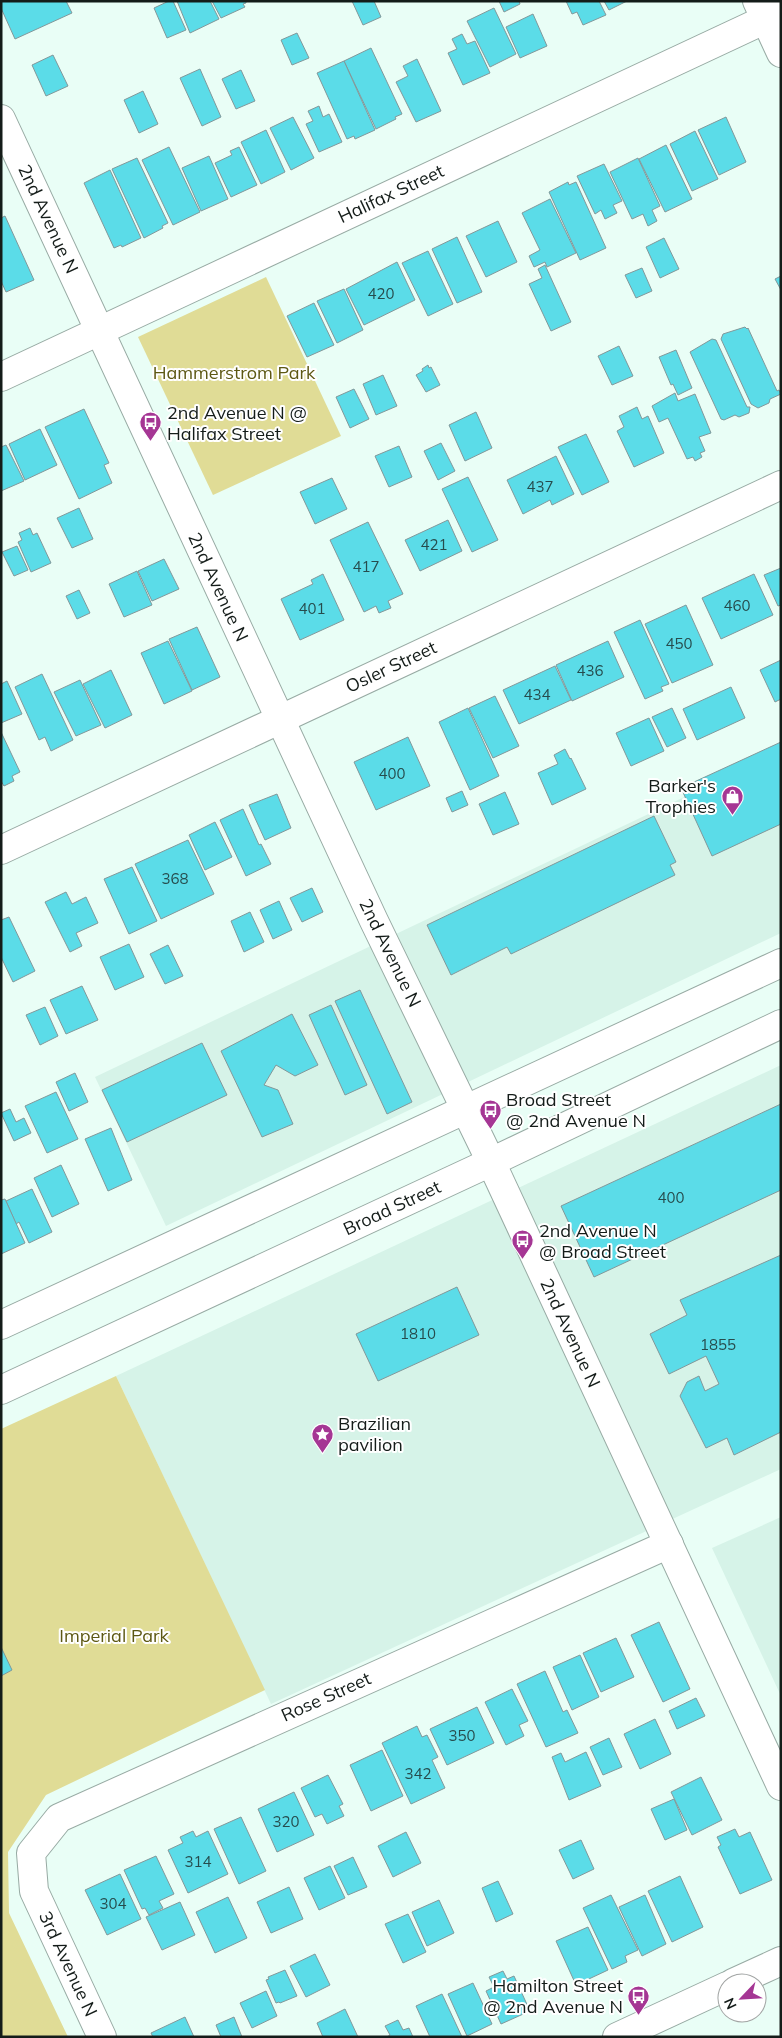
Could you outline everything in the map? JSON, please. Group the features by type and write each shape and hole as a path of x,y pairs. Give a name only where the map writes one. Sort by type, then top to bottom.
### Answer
{"street":[{"path":"768,11 781,53"},
{"name":"Halifax Street","path":"1,377 768,11"},
{"name":"2nd Avenue N","path":"1,119 378,930 492,1162 572,1339 781,1786"},
{"name":"Osler Street","path":"1,850 781,485"},
{"path":"1,1325 467,1110 781,962"},
{"name":"Broad Street","path":"1,1390 492,1162 781,1024"},
{"name":"Rose Street","path":"34,1891 31,1852 59,1818 669,1544"},
{"name":"3rd Avenue N","path":"34,1891 102,2037"},
{"path":"755,1973 781,1961"},
{"path":"617,2037 717,1991"}],"shaded area":[{"path":"781,751 781,933 166,1226 95,1077"},
{"path":"781,1065 781,1469 271,1704 116,1376"},
{"path":"781,1517 781,1696 712,1548"}],"green space":[{"name":"Hammerstrom Park","path":"266,277 341,436 213,495 138,337"},
{"name":"Imperial Park","path":"116,1376 265,1690 46,1795 8,1852 9,1913 68,2037 1,2037 1,1429"}],"building":[{"path":"1,1 66,1 72,13 15,39 1,8"},
{"path":"173,1 186,30 167,38 154,8"},
{"path":"177,1 210,1 219,19 190,33"},
{"path":"212,1 246,1 246,3 243,4 245,7 221,18"},
{"path":"352,1 374,1 381,17 363,25"},
{"path":"499,1 519,1 520,4 504,12"},
{"path":"566,1 599,1 606,15 583,25 577,12 572,14"},
{"path":"604,1 627,1 609,10"},
{"path":"494,8 516,54 490,67 467,21"},
{"path":"533,14 547,46 520,58 506,27"},
{"path":"297,33 309,58 292,65 281,40"},
{"path":"462,34 467,44 475,41 490,73 463,85 448,53 457,49 452,39"},
{"path":"371,48 402,114 376,129 344,61"},
{"path":"53,55 68,86 46,96 32,65"},
{"path":"417,59 441,111 416,122 396,82 408,76 403,66"},
{"path":"344,61 375,130 355,139 354,136 347,139 317,73"},
{"path":"200,69 221,117 202,126 180,78"},
{"path":"241,70 255,101 236,109 222,79"},
{"path":"143,91 158,124 139,133 124,100"},
{"path":"319,106 323,117 329,114 342,142 319,152 306,124 313,121 308,111"},
{"path":"293,117 314,158 291,170 270,128"},
{"path":"726,117 746,162 719,175 698,130"},
{"path":"266,130 285,172 261,184 241,142"},
{"path":"695,131 718,179 692,191 670,144"},
{"path":"666,145 692,199 665,212 639,159"},
{"path":"169,147 200,212 173,225 142,160"},
{"path":"239,147 257,185 231,197 215,163 232,155 230,151"},
{"path":"209,156 228,199 201,211 182,168"},
{"path":"137,158 168,223 162,226 163,228 144,238 112,169"},
{"path":"638,158 660,206 652,210 657,221 648,226 643,214 632,219 610,172"},
{"path":"604,164 622,201 613,205 617,213 605,219 601,210 595,214 577,176"},
{"path":"110,170 141,238 122,247 121,245 114,248 84,183"},
{"path":"568,182 569,185 576,182 606,248 580,260 549,192"},
{"path":"550,199 576,253 547,267 545,262 534,267 529,256 540,250 522,213"},
{"path":"5,216 34,280 6,292 1,281 1,218"},
{"path":"498,221 517,262 486,277 466,236"},
{"path":"457,237 482,292 457,303 432,249"},
{"path":"664,238 679,269 660,278 646,247"},
{"path":"428,251 453,304 428,316 402,263"},
{"path":"397,262 415,300 364,325 346,289"},
{"path":"545,265 571,322 551,331 529,284 542,278 538,269"},
{"path":"642,268 652,291 636,298 625,275"},
{"path":"781,276 781,290 775,279"},
{"path":"344,289 363,330 337,343 317,301"},
{"path":"314,303 334,345 307,357 287,316"},
{"path":"745,327 748,328 777,391 779,390 781,394 758,408 751,404 721,339 723,334"},
{"path":"712,339 716,340 747,407 750,407 749,413 739,417 735,415 724,420 721,419 690,352"},
{"path":"619,346 633,376 612,385 598,356"},
{"path":"676,350 692,388 678,395 673,384 671,385 659,357"},
{"path":"428,365 429,368 431,367 440,385 426,392 416,375"},
{"path":"383,375 397,406 376,415 363,384"},
{"path":"354,389 369,419 350,428 336,397"},
{"path":"675,393 678,401 695,394 711,433 699,437 705,451 700,453 702,457 695,461 693,457 687,459 668,418 659,422 652,406"},
{"path":"637,407 642,419 648,416 664,453 634,467 617,431 624,427 619,416"},
{"path":"84,409 109,463 104,465 112,483 79,499 45,427"},
{"path":"476,412 492,448 465,461 449,425"},
{"path":"40,429 57,465 25,480 9,444"},
{"path":"586,434 609,482 582,495 558,447"},
{"path":"441,443 455,471 438,480 424,451"},
{"path":"6,445 24,481 1,491 1,447"},
{"path":"399,446 412,477 389,487 375,456"},
{"path":"556,456 574,494 552,505 550,500 523,514 507,480"},
{"path":"468,477 498,540 472,552 442,489"},
{"path":"332,478 347,509 315,524 300,492"},
{"path":"79,508 93,539 72,548 57,518"},
{"path":"448,520 462,551 420,571 405,540"},
{"path":"368,522 403,594 388,601 391,608 379,613 376,606 364,612 330,540"},
{"path":"30,528 33,535 37,533 51,563 31,572 18,542 22,540 19,533"},
{"path":"17,546 28,570 14,576 2,552"},
{"path":"164,559 179,589 152,601 138,571"},
{"path":"781,568 781,605 778,606 764,575"},
{"path":"137,571 152,605 124,617 109,584"},
{"path":"323,574 344,620 300,640 281,599 313,584 311,580"},
{"path":"754,574 773,615 721,639 702,598"},
{"path":"79,590 90,613 77,619 66,596"},
{"path":"686,605 713,665 672,683 645,624"},
{"path":"640,620 669,684 661,687 663,691 645,699 614,632"},
{"path":"197,627 220,677 192,690 169,639"},
{"path":"168,641 192,691 164,704 141,653"},
{"path":"608,641 624,677 572,701 556,665"},
{"path":"781,660 781,699 775,702 760,670"},
{"path":"555,666 571,700 519,724 503,690"},
{"path":"111,670 132,715 105,728 83,684"},
{"path":"42,674 73,740 51,751 45,737 39,740 15,687"},
{"path":"80,680 101,725 76,736 54,692"},
{"path":"7,681 22,714 1,723 1,684"},
{"path":"731,687 745,718 697,740 683,709"},
{"path":"495,696 519,746 493,758 469,708"},
{"path":"468,708 499,776 470,790 439,722"},
{"path":"672,708 686,738 667,747 652,717"},
{"path":"649,718 664,751 631,766 616,733"},
{"path":"1,732 20,772 12,776 14,781 4,786 1,781"},
{"path":"408,737 430,786 376,810 354,762"},
{"path":"781,742 781,824 712,856 681,788"},
{"path":"565,749 586,789 552,805 538,773 558,764 554,755"},
{"path":"462,791 468,805 452,812 446,798"},
{"path":"505,792 519,824 493,835 479,804"},
{"path":"277,794 291,828 265,840 249,805"},
{"path":"243,809 259,845 261,844 271,864 246,876 220,820"},
{"path":"654,816 676,862 670,865 675,875 511,954 507,947 451,975 427,925"},
{"path":"215,822 232,857 205,870 189,835"},
{"path":"188,840 214,894 161,919 135,864"},
{"path":"132,867 157,921 129,934 104,879"},
{"path":"312,888 323,912 302,922 290,898"},
{"path":"66,892 72,904 86,897 98,923 76,933 82,946 70,952 45,902"},
{"path":"279,901 292,930 273,939 260,910"},
{"path":"250,912 264,942 244,952 231,921"},
{"path":"9,917 35,971 13,982 1,957 1,920"},
{"path":"129,944 144,977 115,990 100,957"},
{"path":"168,945 183,976 165,984 150,954"},
{"path":"82,986 98,1020 66,1034 50,1000"},
{"path":"360,990 412,1102 387,1114 335,1001"},
{"path":"331,1005 367,1085 345,1095 309,1015"},
{"path":"45,1007 58,1036 40,1045 26,1015"},
{"path":"292,1014 318,1065 295,1076 276,1065 264,1085 278,1090 293,1124 262,1137 221,1051"},
{"path":"202,1043 227,1095 127,1142 102,1090"},
{"path":"75,1073 88,1102 69,1111 56,1082"},
{"path":"56,1092 78,1139 47,1153 25,1106"},
{"path":"781,1104 781,1190 594,1277 561,1206"},
{"path":"10,1109 16,1122 24,1118 31,1133 14,1141 1,1113"},
{"path":"111,1128 132,1180 108,1191 85,1139"},
{"path":"61,1165 79,1204 52,1217 34,1178"},
{"path":"32,1189 52,1232 29,1243 19,1222 16,1224 6,1201"},
{"path":"5,1199 25,1243 1,1254 1,1200"},
{"path":"781,1255 781,1432 734,1455 727,1438 706,1448 680,1396 687,1382 699,1376 705,1391 719,1384 706,1356 669,1374 650,1334 687,1315 680,1300"},
{"path":"457,1287 479,1335 378,1381 356,1334"},
{"path":"659,1622 690,1689 663,1702 631,1635"},
{"path":"616,1638 634,1677 601,1692 583,1653"},
{"path":"1,1647 12,1670 1,1676"},
{"path":"580,1655 599,1697 572,1710 553,1667"},
{"path":"545,1671 563,1712 567,1710 578,1733 546,1747 517,1684"},
{"path":"512,1689 528,1721 519,1725 524,1736 506,1745 485,1702"},
{"path":"696,1698 705,1716 677,1729 669,1711"},
{"path":"477,1707 494,1743 447,1765 430,1729"},
{"path":"655,1719 671,1754 640,1769 624,1734"},
{"path":"417,1726 422,1737 427,1735 438,1757 432,1760 445,1788 411,1804 382,1743"},
{"path":"609,1738 622,1767 603,1775 590,1747"},
{"path":"382,1750 403,1796 371,1811 350,1765"},
{"path":"586,1752 601,1786 569,1800 552,1757 561,1753 565,1762"},
{"path":"328,1775 343,1804 339,1806 344,1816 327,1824 322,1814 315,1817 301,1788"},
{"path":"701,1777 722,1820 692,1835 671,1792"},
{"path":"294,1792 314,1835 277,1852 258,1809"},
{"path":"674,1799 687,1830 665,1840 651,1809"},
{"path":"241,1817 266,1871 239,1884 214,1829"},
{"path":"735,1829 739,1837 750,1832 772,1880 740,1894 718,1847 721,1845 717,1837"},
{"path":"193,1831 196,1837 208,1831 228,1874 188,1893 168,1850 183,1843 180,1837"},
{"path":"406,1832 421,1863 393,1877 378,1846"},
{"path":"581,1840 594,1869 573,1879 559,1850"},
{"path":"156,1856 174,1894 159,1901 163,1908 149,1915 145,1908 142,1909 124,1870"},
{"path":"353,1857 367,1887 348,1895 334,1866"},
{"path":"330,1866 345,1898 319,1910 304,1878"},
{"path":"120,1874 141,1919 107,1935 85,1890"},
{"path":"680,1876 703,1927 672,1942 648,1891"},
{"path":"498,1881 513,1914 496,1922 482,1888"},
{"path":"289,1887 303,1919 271,1933 257,1902"},
{"path":"611,1895 638,1950 625,1956 627,1962 612,1969 583,1908"},
{"path":"645,1895 666,1944 642,1956 619,1907"},
{"path":"228,1897 247,1938 215,1953 196,1912"},
{"path":"439,1900 454,1933 427,1946 412,1912"},
{"path":"180,1902 195,1935 162,1950 146,1917"},
{"path":"408,1914 426,1952 403,1963 385,1924"},
{"path":"588,1927 608,1970 576,1985 556,1941"},
{"path":"315,1954 330,1985 306,1997 290,1966"},
{"path":"285,1970 297,1996 276,2003 266,1980 269,1979 268,1977"},
{"path":"503,1971 507,1979 514,1976 530,2011 501,2024 486,1991 494,1987 489,1977"},
{"path":"473,1983 492,2024 467,2036 448,1994"},
{"path":"266,1991 277,2016 252,2028 240,2003"},
{"path":"442,1994 462,2037 430,2037 416,2006"},
{"path":"345,2009 358,2037 323,2037 317,2023"},
{"path":"185,2017 194,2037 153,2037 151,2033"},
{"path":"234,2017 242,2037 221,2037 216,2025"},
{"path":"398,2020 403,2030 409,2028 413,2037 387,2037 390,2035 385,2026"}],"place":[{"name":"2nd Avenue N @ Halifax Street","path":"151,442"},
{"name":"Barker's Trophies","path":"732,815"},
{"name":"Broad Street @ 2nd Avenue N","path":"490,1129"},
{"name":"2nd Avenue N @ Broad Street","path":"523,1260"},
{"name":"Brazilian pavilion","path":"322,1453"},
{"name":"Hamilton Street @ 2nd Avenue N","path":"639,2015"}]}
